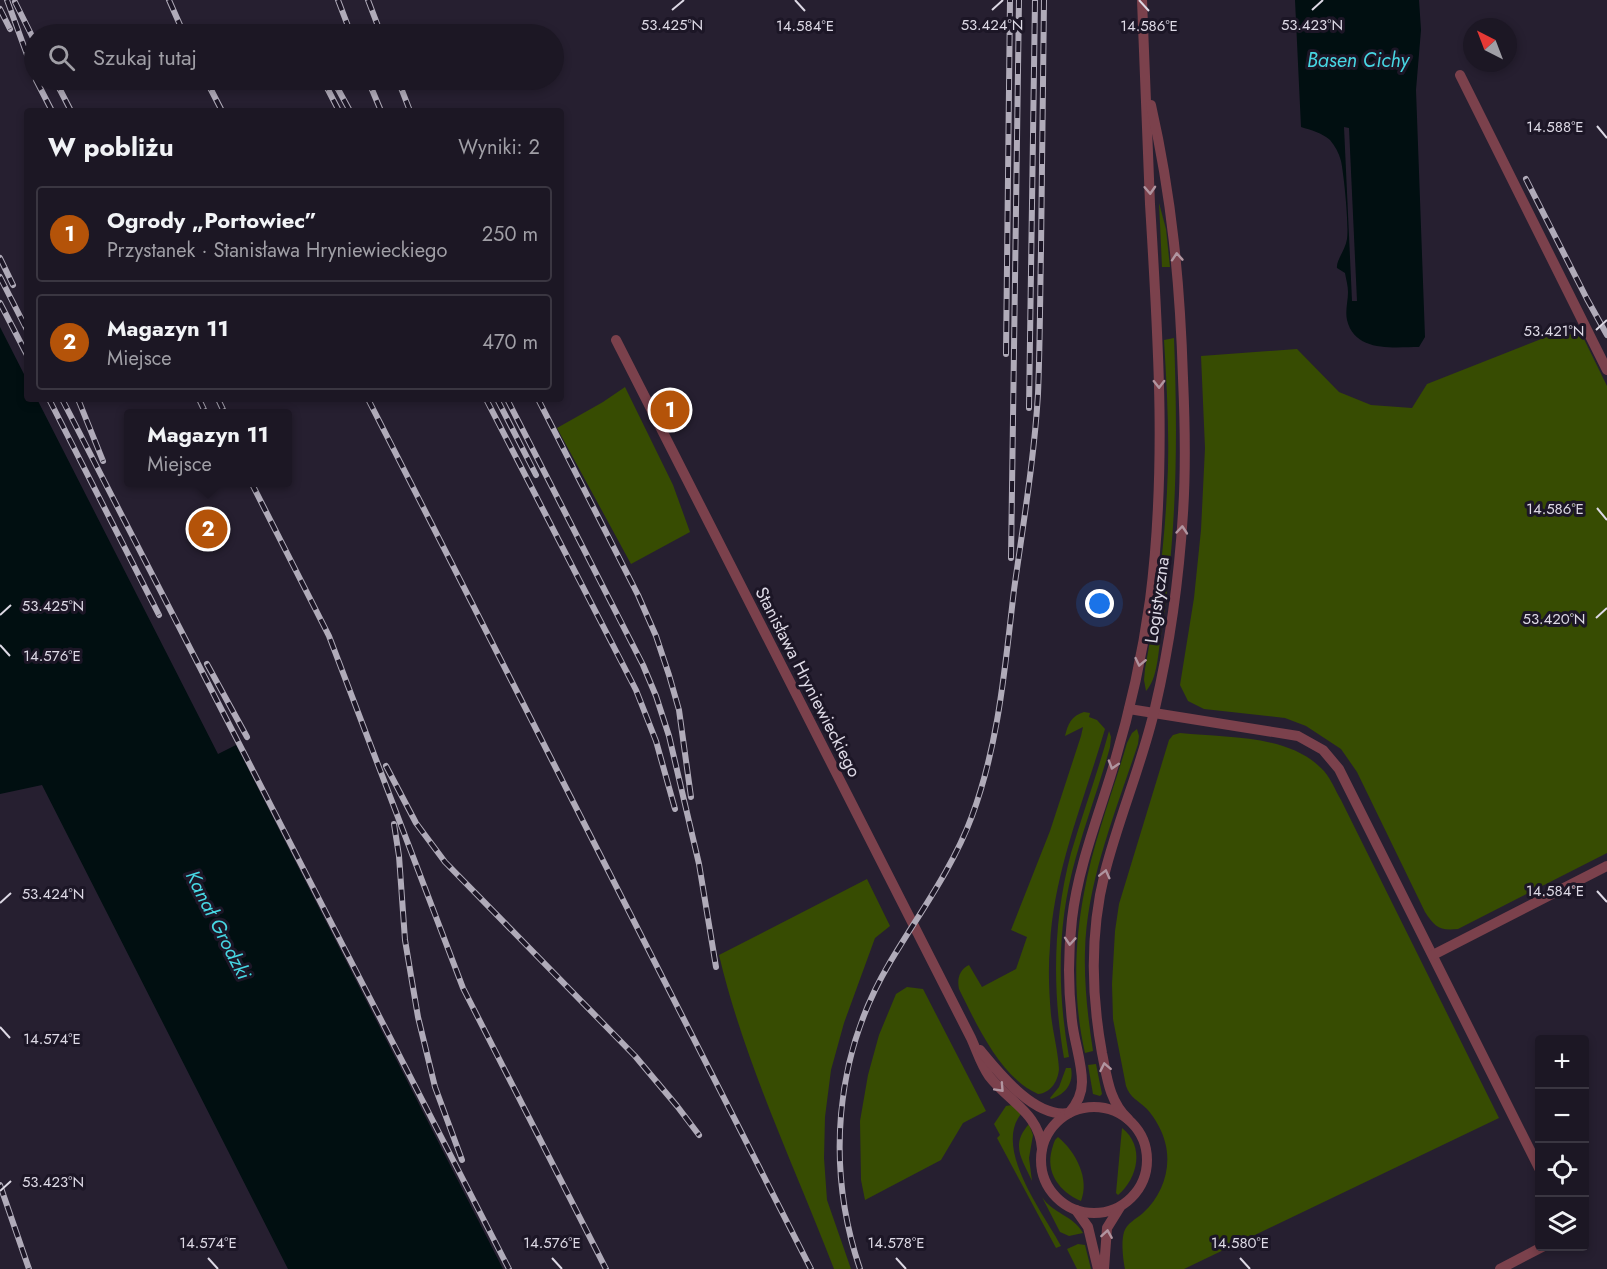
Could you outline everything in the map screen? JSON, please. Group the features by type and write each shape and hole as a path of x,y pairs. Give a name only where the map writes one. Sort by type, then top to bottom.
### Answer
{"street":[{"name":"Logistyczna","path":"1069,1113 1078,1099 1082,1082 1073,1031 1069,988 1070,942 1074,906 1083,861 1120,745 1140,658 1150,601 1160,488 1159,361 1142,0"},
{"name":"Logistyczna","path":"1128,1119 1113,1099 1101,1045 1095,1000 1094,942 1105,874 1154,713 1171,625 1182,537 1184,492 1185,421 1175,241 1166,174 1145,72"},
{"path":"1460,75 1607,370"},
{"name":"Stanisława Hryniewieckiego","path":"616,340 989,1076 1035,1123 1042,1149"},
{"path":"1129,709 1281,732 1304,739 1323,750 1339,769 1434,955 1535,1162"},
{"path":"1434,955 1607,866"},
{"name":"Stanisława Hryniewieckiego","path":"971,1038 1005,1078 1040,1108 1054,1113 1069,1113"},
{"path":"1098,1269 1088,1227 1083,1218 1056,1197 1047,1184 1041,1164 1042,1149 1053,1126 1069,1113 1084,1108 1100,1107 1114,1111 1128,1119 1143,1140 1146,1155 1144,1176 1137,1190 1112,1217 1107,1228 1104,1269"},
{"path":"1073,1209 1098,1212 1123,1204"},
{"path":"1500,1269 1535,1251"}],"green space":[{"path":"1159,203 1166,229 1170,267 1162,267"},
{"path":"1559,332 1583,337 1607,386 1607,853 1458,929 1446,929 1438,927 1425,912 1357,772 1341,749 1306,726 1285,718 1204,709 1188,701 1180,685 1194,598 1201,530 1205,448 1201,356 1297,349 1339,392 1371,405 1412,408 1427,384"},
{"path":"1174,338 1176,450 1173,523 1157,664 1153,679 1146,691 1145,669 1159,580 1168,472 1164,340"},
{"path":"625,387 673,485 690,532 631,564 557,428"},
{"path":"1084,712 1090,713 1089,717 1097,720 1105,729 1071,836 1057,890 1049,954 1049,989 1059,1069 1053,1086 1038,1094 1024,1086 1012,1075 991,1049 959,989 959,978 963,969 969,965 982,987 1016,969 1027,937 1011,930 1050,831 1083,727 1065,736 1067,728 1073,718"},
{"path":"1137,729 1138,744 1104,846 1091,898 1085,964 1093,1051 1085,1053 1078,1013 1076,973 1081,913 1088,874 1104,817 1127,743"},
{"path":"1109,731 1110,747 1076,857 1065,907 1061,982 1069,1057 1064,1058 1056,981 1061,904 1071,853"},
{"path":"1180,733 1236,737 1274,743 1307,757 1324,771 1341,800 1499,1118 1184,1269 1125,1269 1122,1245 1125,1229 1150,1206 1161,1189 1166,1171 1167,1151 1162,1133 1153,1116 1130,1094 1126,1086 1113,1019 1115,931 1119,904 1169,740 1173,735"},
{"path":"867,879 890,926 875,938 844,1023 831,1070 825,1117 824,1158 827,1200 851,1269 834,1269 756,1075 719,955"},
{"path":"907,987 923,989 986,1111 963,1123 941,1160 865,1200 861,1180 860,1121 868,1075 879,1035 896,994"},
{"path":"1096,1064 1102,1094 1100,1096 1093,1094 1088,1065"},
{"path":"1066,1068 1071,1068 1070,1083 1065,1091 1051,1099 1059,1087"},
{"path":"1012,1105 1021,1114 1014,1128 1013,1145 1017,1163 1033,1199 1061,1246 1056,1248 997,1138 1000,1135 994,1124 1006,1106"},
{"path":"1029,1124 1033,1135 1029,1158 1032,1181 1022,1159 1019,1145 1023,1132"},
{"path":"1122,1128 1134,1144 1136,1162 1130,1180 1118,1195 1116,1193"},
{"path":"1058,1137 1065,1143 1080,1166 1084,1184 1081,1201 1061,1187 1053,1174 1050,1158 1054,1142"},
{"path":"1042,1197 1051,1207 1074,1222 1083,1233 1069,1236 1060,1232"},
{"path":"1078,1244 1085,1245 1091,1269 1077,1269 1067,1249"}],"water":[{"name":"Basen Cichy","path":"1295,0 1419,0 1421,30 1416,90 1425,337 1419,347 1387,347 1367,343 1351,331 1347,320 1347,282 1345,273 1337,268 1347,239 1346,200 1341,161 1330,140 1301,127"},
{"name":"Kanał Grodzki","path":"0,327 24,374 24,402 39,402 218,754 236,745 503,1269 288,1269 42,785 0,794"}],"pier":[{"path":"1344,127 1349,128 1357,301 1352,301"}],"railway":[{"path":"7,0 24,47"},
{"path":"169,0 180,24"},
{"path":"338,0 347,24"},
{"path":"368,0 377,24"},
{"path":"1006,354 1010,0"},
{"path":"1011,558 1019,0"},
{"path":"1029,408 1035,0"},
{"path":"860,1269 849,1231 842,1192 840,1153 841,1114 856,1037 889,964 945,874 964,836 989,761 1000,704 1031,468 1038,394 1044,0"},
{"path":"15,2 26,24"},
{"path":"0,9 10,29"},
{"path":"41,90 50,108"},
{"path":"60,90 69,108"},
{"path":"211,90 220,108"},
{"path":"328,90 337,108"},
{"path":"338,90 348,108"},
{"path":"372,90 380,108"},
{"path":"402,90 409,108"},
{"path":"1526,179 1607,335"},
{"path":"0,258 13,285"},
{"path":"0,277 24,324"},
{"path":"0,303 24,349"},
{"path":"51,402 159,615"},
{"path":"64,402 509,1269"},
{"path":"79,402 103,461"},
{"path":"200,402 204,409"},
{"path":"219,402 223,409"},
{"path":"370,402 811,1269"},
{"path":"488,402 636,690 656,741 675,809"},
{"path":"499,402 536,475"},
{"path":"509,402 643,665 656,696 669,736 699,864 716,967"},
{"path":"540,402 638,595 656,636 679,710 691,797"},
{"path":"254,487 329,636 463,988 606,1269"},
{"path":"207,664 247,737"},
{"path":"386,766 416,823 445,862 635,1056 699,1135"},
{"path":"394,824 399,856 405,940 418,1017 435,1087 462,1160"},
{"path":"0,1185 29,1269"}],"place":[{"name":"Ogrody „Portowiec”","path":"670,410"},
{"name":"Magazyn 11","path":"208,529"}]}
